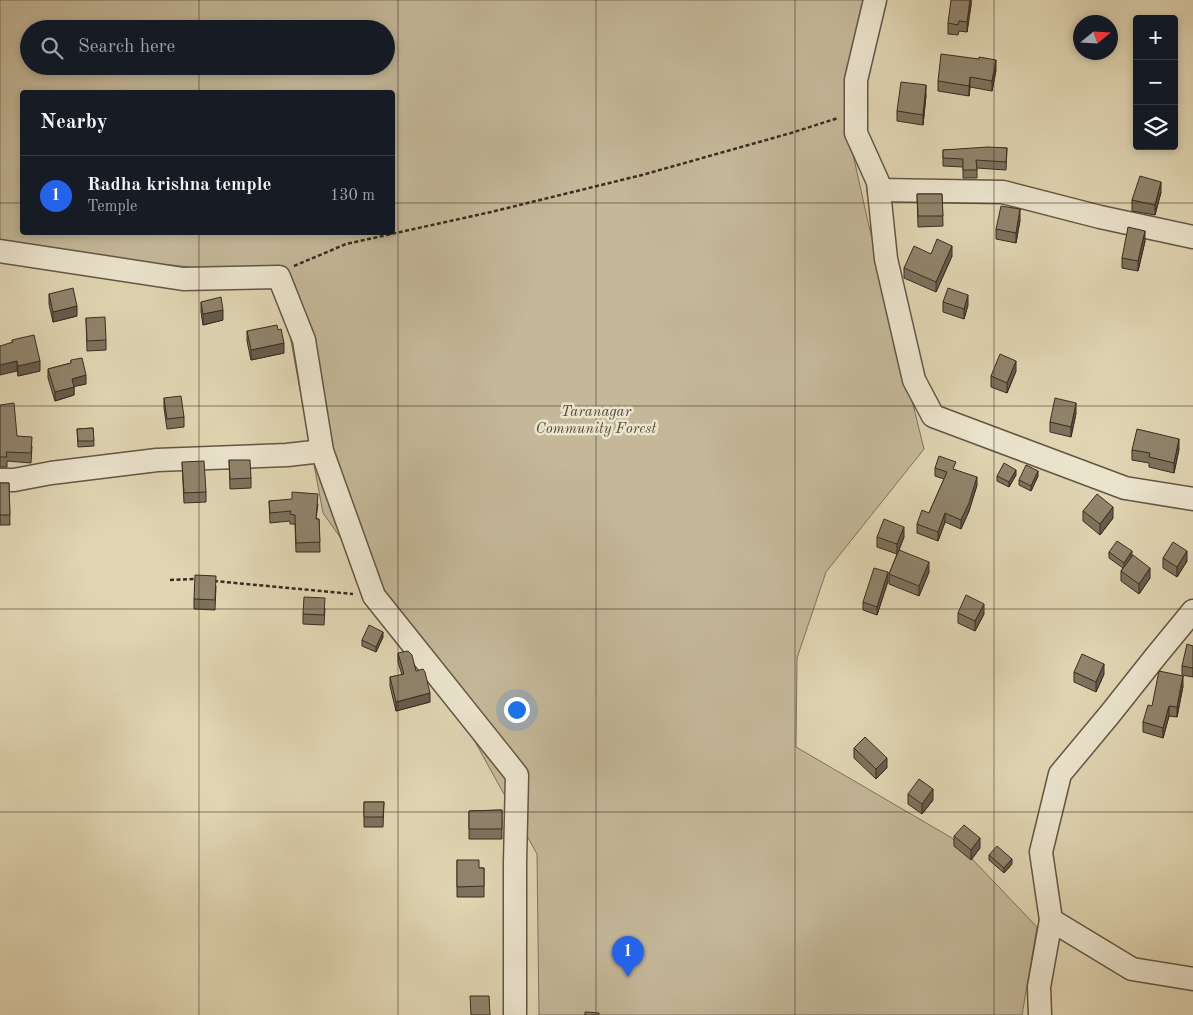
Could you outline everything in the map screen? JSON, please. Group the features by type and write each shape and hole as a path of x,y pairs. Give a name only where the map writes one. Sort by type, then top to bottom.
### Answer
{"street":[{"path":"875,0 856,80 856,132 878,182 886,259 914,380 933,416 1125,488 1193,499"},
{"path":"879,190 1002,192 1100,217 1193,237"},
{"path":"0,251 183,278 279,277 304,340 322,451 374,596 517,775 515,863 516,1015"},
{"path":"0,480 14,480 51,472 157,460 287,455 322,451"},
{"path":"1040,1015 1040,987 1051,920 1041,852 1060,774 1193,611"},
{"path":"1051,920 1132,969 1193,979"}],"path":[{"path":"395,233 642,175 791,133 856,112"},
{"path":"279,277 293,266 346,244 387,235"},
{"path":"170,580 203,580"},
{"path":"210,580 374,596"}],"green space":[{"name":"Taranagar Community Forest","path":"0,0 872,0 845,118 868,222 924,449 826,572 797,658 796,747 952,838 1037,927 1022,1015 539,1015 537,854 440,678 323,513 279,277 0,246"}],"building":[{"path":"951,0 970,0 967,22 959,21 958,25 948,23"},
{"path":"941,54 996,60 992,81 970,77 969,86 938,81"},
{"path":"901,82 926,85 923,115 897,111"},
{"path":"988,147 1007,148 1006,162 976,160 977,170 963,170 963,159 943,158 943,150"},
{"path":"1140,176 1161,182 1155,205 1132,200"},
{"path":"917,194 942,194 943,216 918,216"},
{"path":"1001,206 1020,209 1016,233 996,229"},
{"path":"1128,227 1145,231 1138,261 1122,258"},
{"path":"937,239 952,246 936,282 904,268 914,246 931,254"},
{"path":"73,288 77,306 53,312 49,294"},
{"path":"948,288 968,295 964,309 943,302"},
{"path":"221,297 223,310 203,314 201,302"},
{"path":"105,317 106,340 87,341 86,318"},
{"path":"277,325 278,330 281,329 284,343 251,350 247,331"},
{"path":"34,335 40,361 18,366 17,361 0,365 0,346 13,342 12,340"},
{"path":"1000,354 1016,361 1007,383 991,376"},
{"path":"82,358 86,375 72,379 74,387 55,392 48,369"},
{"path":"181,396 184,417 167,419 164,398"},
{"path":"1055,398 1076,403 1071,427 1050,422"},
{"path":"14,403 17,436 32,437 31,453 6,452 7,457 0,457 0,405"},
{"path":"93,428 94,441 78,441 77,429"},
{"path":"1137,429 1179,439 1174,463 1149,457 1150,453 1132,450"},
{"path":"939,456 956,462 953,469 977,477 969,503 961,520 945,513 938,532 917,524 922,510 929,513 947,472 935,468"},
{"path":"229,460 250,460 251,478 230,479"},
{"path":"204,461 206,492 184,493 182,462"},
{"path":"1004,463 1016,470 1009,482 997,476"},
{"path":"1026,465 1038,471 1031,486 1019,480"},
{"path":"0,483 9,483 10,515 0,515"},
{"path":"292,492 318,494 316,519 319,519 320,542 296,543 295,515 290,514 291,511 270,513 269,501 292,499"},
{"path":"1097,494 1113,507 1100,524 1083,511"},
{"path":"884,519 904,527 897,544 877,537"},
{"path":"1117,541 1132,551 1124,563 1109,552"},
{"path":"1173,542 1187,551 1177,567 1163,558"},
{"path":"899,550 929,562 919,586 889,574"},
{"path":"1133,555 1150,568 1139,584 1121,571"},
{"path":"874,568 888,572 877,607 863,602"},
{"path":"195,575 216,576 215,600 194,599"},
{"path":"966,595 984,604 975,621 958,613"},
{"path":"304,597 325,598 324,615 303,614"},
{"path":"369,625 383,632 376,647 362,640"},
{"path":"1187,644 1193,646 1193,668 1182,666"},
{"path":"408,651 412,655 416,671 423,669 425,672 430,693 396,702 390,677 404,674 398,653"},
{"path":"1082,654 1104,664 1096,682 1074,672"},
{"path":"1159,671 1183,676 1177,707 1169,706 1163,728 1143,722 1148,705 1152,706"},
{"path":"865,737 887,758 876,769 854,748"},
{"path":"919,779 933,789 922,804 908,794"},
{"path":"364,802 384,802 383,817 364,817"},
{"path":"502,810 502,829 469,829 469,811"},
{"path":"964,825 980,838 971,850 954,836"},
{"path":"997,846 1012,859 1004,868 989,855"},
{"path":"457,860 479,860 479,868 484,868 484,886 457,887"},
{"path":"470,996 489,996 490,1015 471,1015"},
{"path":"585,1012 599,1013 599,1015 585,1015"}],"place":[{"name":"Radha krishna temple","path":"628,977"}]}
